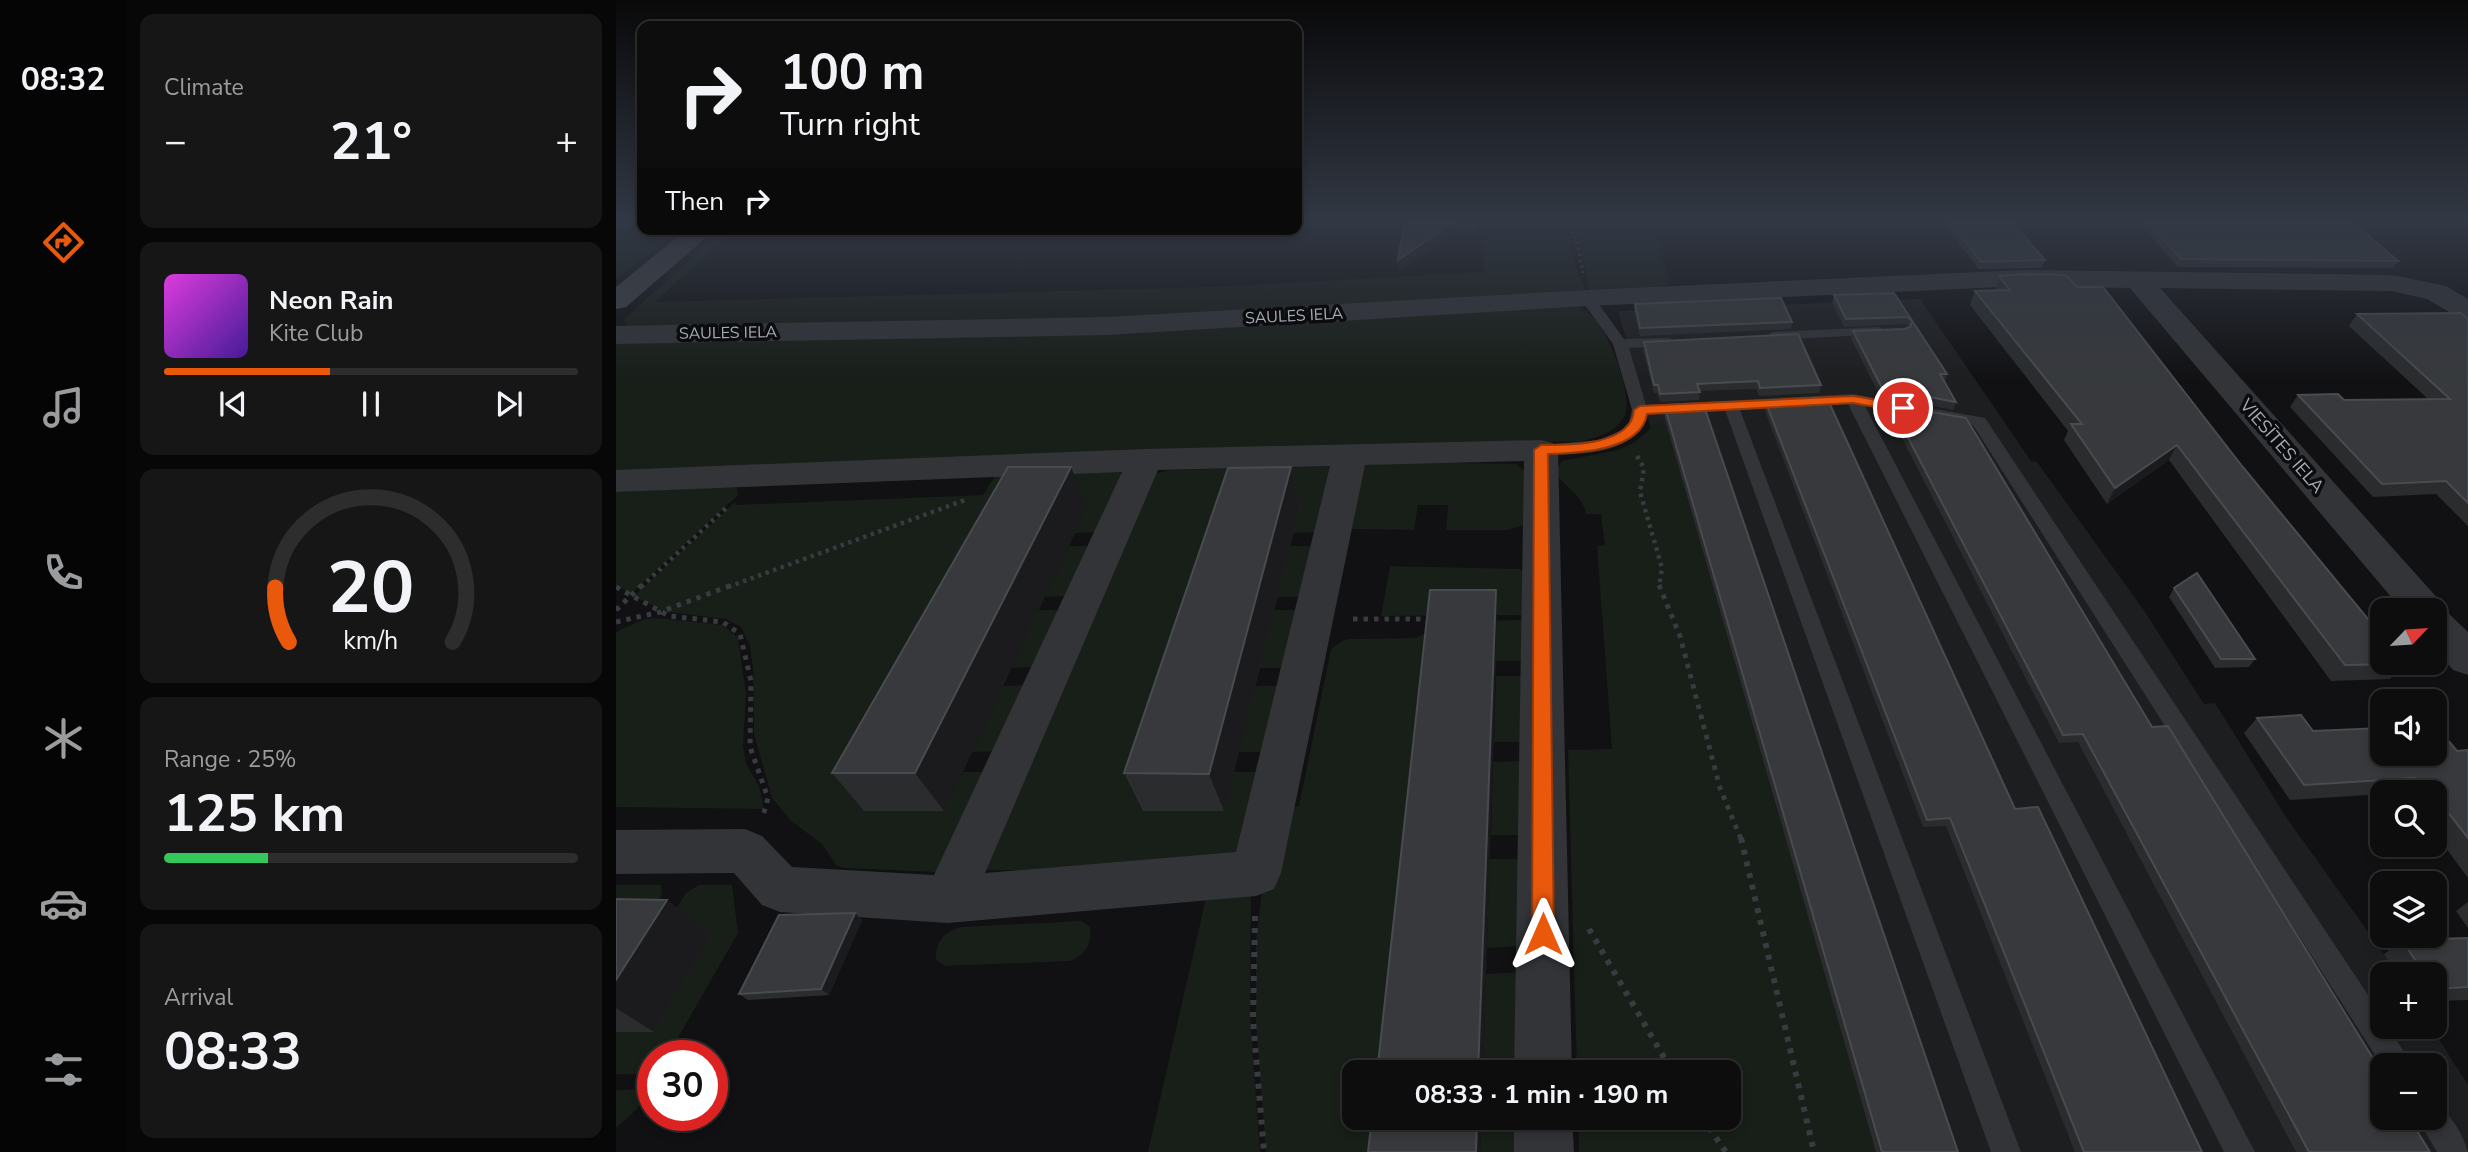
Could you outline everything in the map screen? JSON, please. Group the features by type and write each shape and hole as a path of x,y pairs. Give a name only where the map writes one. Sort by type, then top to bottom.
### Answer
{"street":[{"path":"622,293 646,274"},
{"name":"SAULES IELA","path":"616,334 1107,326 1587,298 2023,278 2392,283 2436,292 2468,311"},
{"name":"VIESĪTES IELA","path":"2139,281 2415,598"},
{"path":"616,481 1145,460 1541,450 1543,1060"},
{"path":"616,852 745,850 780,889 948,899 1256,873 1350,454"},
{"path":"948,899 1145,460"},
{"path":"2447,636 2468,659"},
{"path":"1543,1130 1544,1152"}],"lane":[{"path":"1541,450 1608,443 1625,436 1636,425 1640,410 1620,344 1587,298"},
{"path":"1754,337 1901,330"},
{"path":"1620,344 1687,341"},
{"path":"1640,410 1853,400 1979,421 2390,1053"},
{"path":"1853,400 2240,1152"},
{"path":"1731,406 2006,1152"},
{"path":"2440,1130 2454,1152"}],"path":[{"path":"1583,274 1587,298"},
{"path":"1625,436 1644,468 1640,492 1662,568 1659,586 1680,636 1720,788 1740,835 1814,1152"},
{"path":"616,622 660,612 976,496 993,466"},
{"path":"616,610 762,475"},
{"path":"616,587 668,616 723,622 737,629 745,647 751,681 750,747 768,798 767,808 745,850"},
{"path":"1313,620 1434,618"},
{"path":"1256,873 1253,1020 1264,1152"},
{"path":"1588,927 1618,972 1640,1020 1666,1060"},
{"path":"1710,1130 1726,1152"}],"shaded area":[{"path":"674,274 686,274 655,302 1211,287 1452,274 1579,274 1588,294 1192,317 628,326 623,320"},
{"path":"1586,274 1667,274 1670,283 1658,289 1589,290"},
{"path":"1920,299 2031,461 2037,462 2143,609 2204,704 2215,703 2286,817 2370,934 2370,948 2380,948 2389,962 2370,962 2370,1039 2439,1039 2468,1085 2468,1152 1853,1152 1618,311"},
{"path":"1573,305 1592,316 1605,335 1618,364 1626,394 1626,407 1621,422 1606,433 1582,441 1188,451 616,474 616,342"},
{"path":"1657,423 1664,424 1668,432 1876,1152 1579,1152 1578,1130 1741,1130 1741,1060 1577,1060 1568,750 1612,749 1597,546 1605,545 1601,514 1586,514 1577,495 1555,471 1562,461 1618,450 1635,442"},
{"path":"1378,462 1516,464 1525,471 1525,525 1507,530 1446,530 1448,505 1418,505 1414,530 1348,529 1364,465"},
{"path":"1331,468 1320,532 1293,533 1144,811 1224,811 1234,772 1266,772 1243,853 1096,872 983,870 1152,474 1170,470"},
{"path":"1117,471 1122,473 1103,532 1075,533 865,810 944,811 963,772 994,772 937,872 843,868 836,865 822,844 791,821 772,798 754,734 753,669 750,646 741,627 726,619 666,612 634,596 735,502 736,505 983,495 995,476"},
{"path":"737,488 738,495 631,594 616,585 616,492"},
{"path":"1069,546 1096,546 1074,596 1045,597"},
{"path":"1290,546 1317,546 1305,597 1277,597"},
{"path":"1390,566 1520,569 1524,572 1529,615 1381,616"},
{"path":"1038,610 1067,610 1042,667 1012,668"},
{"path":"1274,610 1302,610 1289,668 1259,668"},
{"path":"645,619 723,625 738,638 746,694 743,746 746,764 759,786 764,809 616,807 616,632"},
{"path":"1529,620 1529,661 1496,661 1392,1060 1342,1060 1342,1130 1383,1130 1381,1152 1266,1152 1256,1024 1256,941 1263,882 1292,808 1299,806 1331,649 1349,639 1416,638 1429,631 1430,621"},
{"path":"1496,676 1528,676 1528,742 1494,742"},
{"path":"1034,685 1004,751 972,752 1003,686"},
{"path":"1255,686 1285,686 1270,752 1239,752"},
{"path":"1528,761 1527,835 1491,835 1493,762"},
{"path":"1489,859 1527,859 1526,946 1487,948"},
{"path":"616,885 661,885 662,894 636,935 616,935"},
{"path":"699,885 732,885 738,933 677,1040 637,1040 637,1075 616,1074 616,1032 654,1032 660,935 686,893"},
{"path":"1251,894 1250,1017 1260,1152 1148,1152 1206,898"},
{"path":"1081,921 1090,927 1089,943 1084,952 1070,961 945,966 936,960 941,939 961,927"},
{"path":"1526,972 1525,1060 1483,1060 1486,974"},
{"path":"637,1089 637,1108 616,1128 616,1090"},
{"path":"1481,1130 1525,1130 1524,1152 1480,1152"}],"building":[{"path":"2066,275 2077,287 2103,287 2242,466 2370,621 2370,665 2345,665 2177,445 2115,488 2071,424 2082,424 1975,291 2010,290 1999,276"},
{"path":"1894,293 1947,374 1940,374 1956,402 1882,388 1853,331 1904,329 1910,327 1912,321 1908,317 1846,319 1834,295"},
{"path":"1781,298 1792,322 1640,328 1635,304"},
{"path":"2461,313 2468,319 2468,503 2446,481 2382,484 2298,395 2338,394 2344,400 2450,399 2357,314"},
{"path":"1798,334 1821,385 1760,388 1758,381 1697,384 1700,392 1660,394 1658,385 1654,385 1644,342"},
{"path":"1828,400 2015,809 2038,807 2202,1152 2084,1152 1950,818 1927,820 1766,403"},
{"path":"1891,405 1966,418 2152,727 2168,726 2370,1054 2370,1130 2416,1130 2430,1152 2309,1152 2083,734 2063,735"},
{"path":"1704,406 1958,1152 1882,1152 1665,408"},
{"path":"1008,467 1071,467 915,773 832,773"},
{"path":"1291,467 1209,774 1124,773 1228,468"},
{"path":"2197,573 2255,659 2221,659 2174,588"},
{"path":"1430,590 1496,590 1478,1060 1378,1060"},
{"path":"2301,715 2313,731 2370,729 2370,766 2447,766 2447,739 2457,751 2468,750 2468,838 2447,811 2447,780 2415,778 2304,785 2257,718"},
{"path":"616,899 667,900 616,980"},
{"path":"855,913 821,989 739,994 779,915"},
{"path":"2468,938 2468,987 2447,988 2447,962 2416,962 2407,948 2447,948 2447,939"},
{"path":"1371,1130 1477,1130 1476,1152 1368,1152"}],"route":[{"path":"1543,934 1541,450 1575,449 1608,443 1630,432 1640,418 1640,410 1853,400 1903,408"}]}
